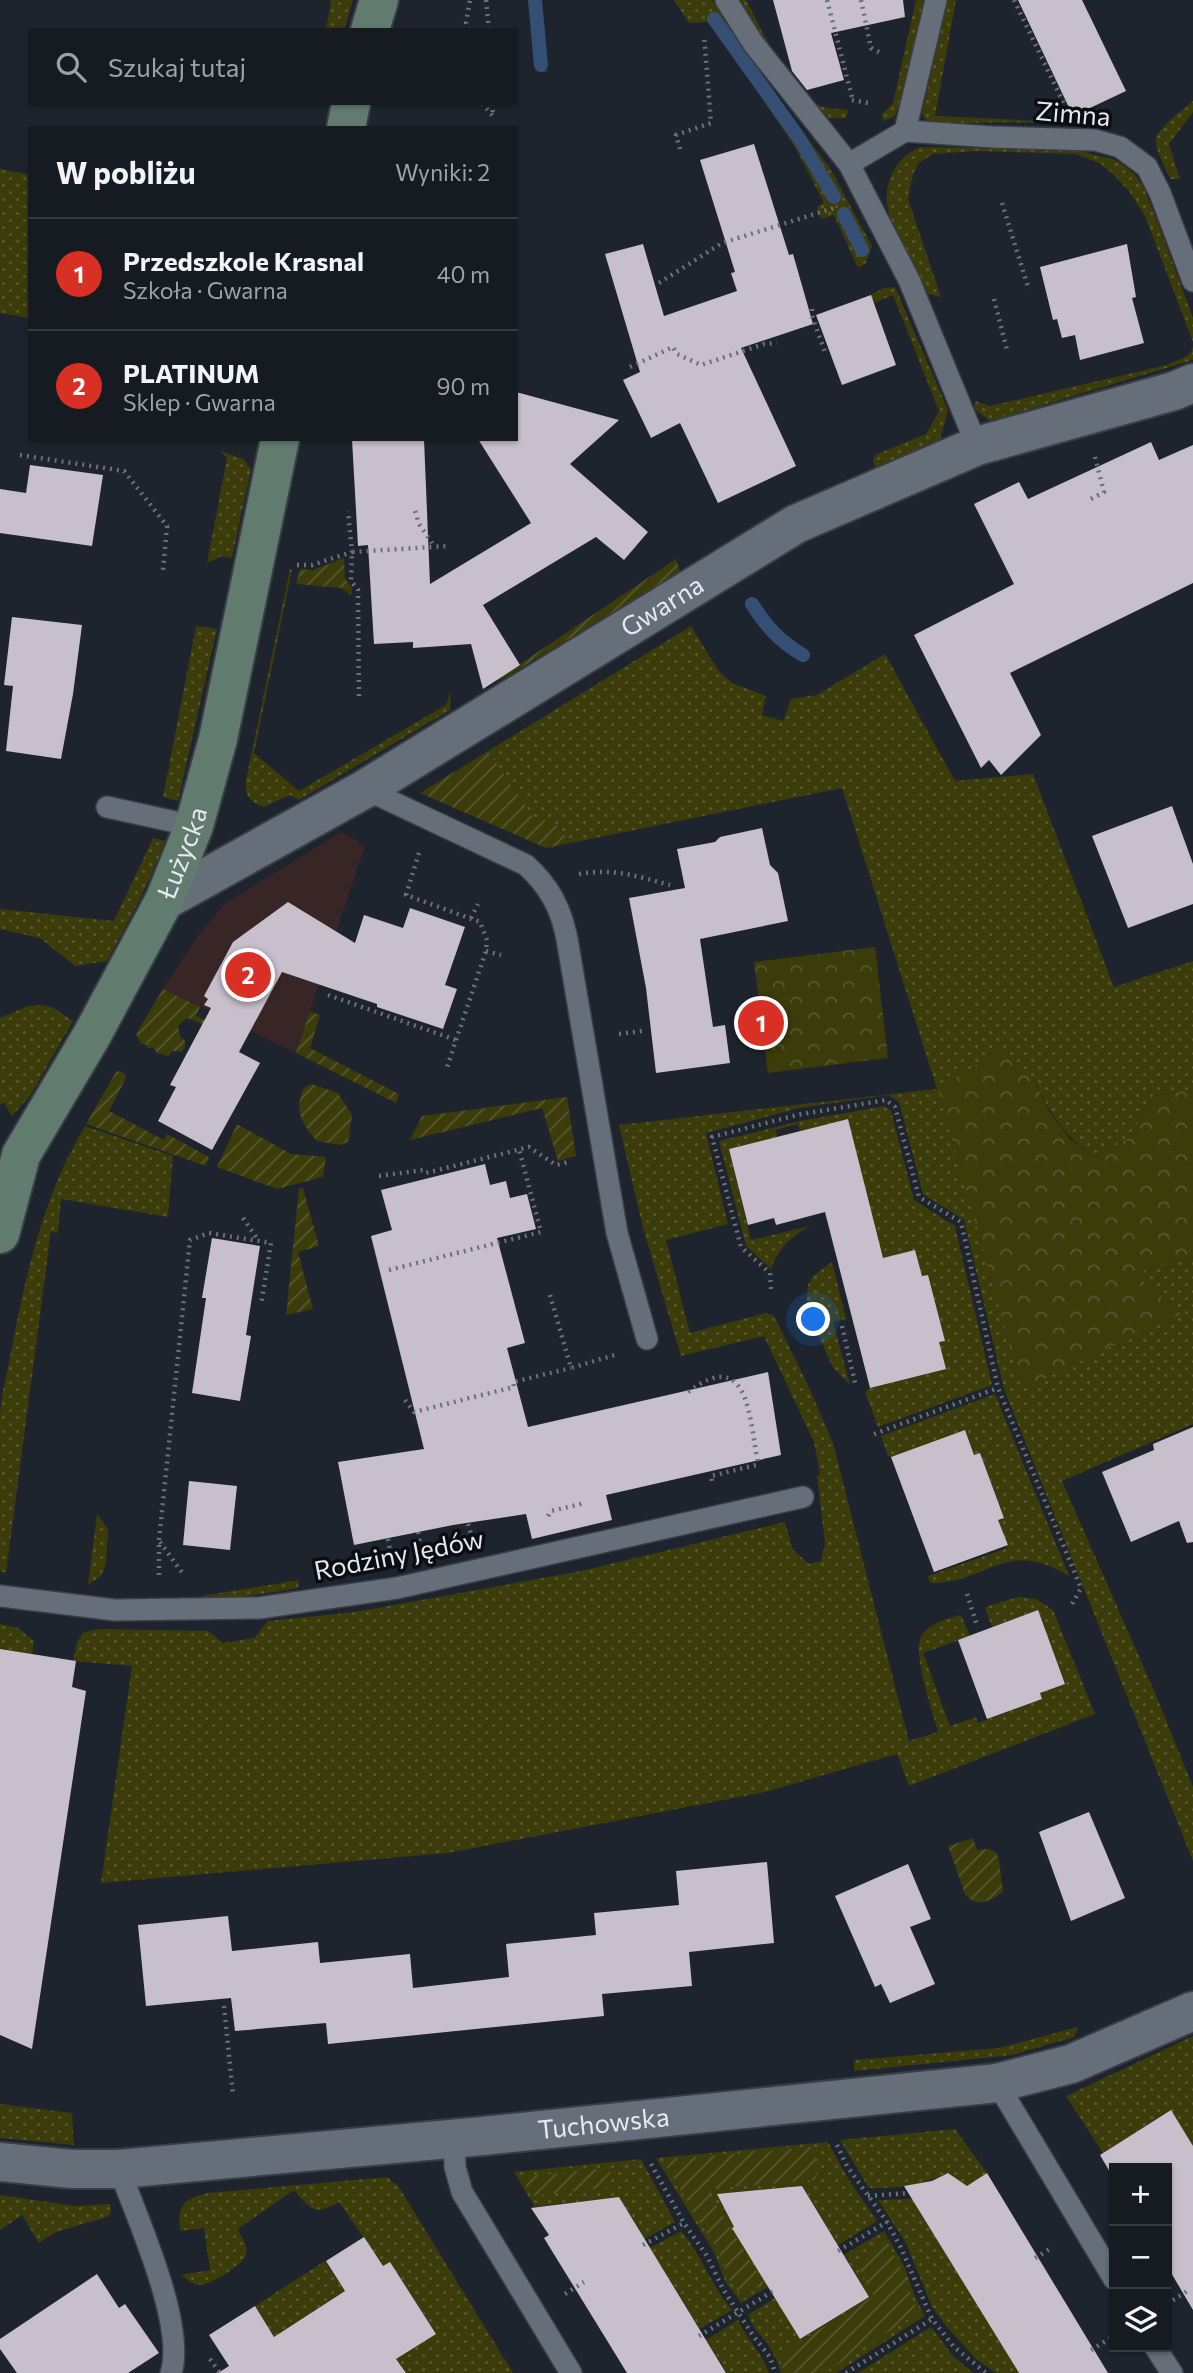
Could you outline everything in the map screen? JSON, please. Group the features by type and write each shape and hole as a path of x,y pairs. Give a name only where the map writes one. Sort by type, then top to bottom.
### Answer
{"street":[{"path":"371,28 379,0"},
{"path":"346,126 352,105"},
{"name":"Gwarna","path":"164,901 365,789 796,524 977,446 1174,391 1193,383"},
{"name":"Łużycka","path":"0,1234 10,1154 92,1035 164,901 195,821 218,738 280,441"},
{"path":"195,821 210,850 226,857 242,857"},
{"name":"Tuchowska","path":"0,2162 72,2169 119,2169 997,2083 1072,2064 1193,2011"}],"lane":[{"path":"726,0 753,43 849,164 909,280 977,446"},
{"path":"849,164 905,131 936,0"},
{"name":"Zimna","path":"905,131 1095,140 1120,147 1147,167 1160,193 1193,281"},
{"path":"365,789 526,865 539,877 559,908 569,951 617,1233 647,1339"},
{"path":"107,807 195,821"},
{"name":"Rodziny Jędów","path":"0,1596 116,1611 259,1608 397,1588 803,1497"},
{"path":"997,2083 1109,2271"},
{"path":"454,2138 455,2167 462,2192 571,2373"},
{"path":"119,2169 160,2282 171,2321 175,2360 171,2373"},
{"path":"1159,2352 1172,2373"}],"path":[{"path":"468,28 466,23 470,0"},
{"path":"486,0 489,28"},
{"path":"827,0 853,101"},
{"path":"860,0 871,48 879,52"},
{"path":"1014,0 1067,110"},
{"path":"680,149 676,135 711,123 703,22"},
{"path":"484,105 493,116 492,105"},
{"path":"1002,203 1029,289"},
{"path":"659,283 722,243 819,213"},
{"path":"994,299 1007,350"},
{"path":"812,309 825,352"},
{"path":"630,367 673,346 677,354 701,365 777,342"},
{"path":"20,455 124,471 167,526 163,570"},
{"path":"1091,499 1104,492 1094,455"},
{"path":"348,511 352,552 351,581 358,590 359,696"},
{"path":"415,511 419,524 435,547"},
{"path":"293,565 312,565 352,552 448,546"},
{"path":"420,852 406,895 480,922 484,930 486,951 446,1070"},
{"path":"571,875 602,870 670,885"},
{"path":"471,918 478,904"},
{"path":"486,951 501,955"},
{"path":"328,995 456,1040"},
{"path":"624,1034 642,1031"},
{"path":"771,1289 770,1273 741,1247 712,1137 797,1115 886,1100 895,1107 919,1197 961,1222 998,1388 1081,1588 1071,1606"},
{"path":"379,1176 423,1170 426,1173 529,1147 556,1165 576,1159"},
{"path":"389,1270 541,1232 519,1149"},
{"path":"243,1218 258,1241"},
{"path":"160,1582 159,1540 190,1240 209,1233 271,1243 261,1305"},
{"path":"550,1295 571,1368"},
{"path":"842,1326 856,1387"},
{"path":"405,1400 414,1412 514,1387 513,1382 612,1357"},
{"path":"688,1392 705,1381 727,1377 741,1386 750,1418 758,1462 756,1465 711,1476 714,1488"},
{"path":"874,1434 998,1388"},
{"path":"544,1523 551,1511 585,1503"},
{"path":"159,1540 190,1584"},
{"path":"967,1594 978,1625"},
{"path":"224,2006 233,2095"},
{"path":"826,2100 835,2141 847,2166 887,2222 932,2319 954,2347 986,2373"},
{"path":"639,2118 648,2158 684,2223 707,2256 723,2289 770,2357 775,2373"},
{"path":"867,2196 908,2193"},
{"path":"838,2251 887,2222"},
{"path":"643,2245 684,2223"},
{"path":"555,2300 584,2282"},
{"path":"699,2336 775,2290"},
{"path":"1172,2301 1189,2290"},
{"path":"846,2373 932,2319"},
{"path":"1091,2350 1109,2339"}],"shaded area":[{"path":"341,832 365,845 296,1053 163,989 197,937 224,904"}],"green space":[{"path":"331,0 353,0 345,28 326,28"},
{"path":"529,0 539,0 547,72 535,70"},
{"path":"674,0 712,0 773,93 830,168 872,246 866,263 858,268 834,215 821,219 817,207 824,203 795,147 711,22 689,23"},
{"path":"737,0 746,0 785,72 805,96 828,108 848,110 846,118 821,119 798,95"},
{"path":"916,0 926,0 899,107 894,117 883,121 882,114 893,103"},
{"path":"948,0 956,0 935,116 1067,122 935,123 925,119 922,112"},
{"path":"1193,101 1193,112 1169,144 1180,179 1171,179 1158,150 1157,137 1164,126"},
{"path":"921,147 1077,150 1115,160 1126,167 1143,186 1155,215 1193,318 1193,342 1145,216 1129,191 1114,175 1101,164 1076,154 976,151 933,154 919,163 913,174 908,199 941,297 928,294 894,229 887,200 889,181 898,164 912,151"},
{"path":"0,169 28,175 28,318 0,313"},
{"path":"895,287 948,410 940,440 875,467 875,455 926,434 939,411 893,295 874,303 870,295 884,288"},
{"path":"1193,347 1193,360 990,421 973,408 976,401 990,406 1167,365 1189,355"},
{"path":"220,451 243,459 251,469 232,558 222,556 207,563 227,458"},
{"path":"344,558 345,578 352,588 351,595 341,588 296,584 300,569 313,570"},
{"path":"676,559 680,572 504,678 493,682"},
{"path":"290,569 292,570 254,753 299,791 446,705 451,691 450,710 299,800 290,795 264,807 249,798 246,780"},
{"path":"196,626 217,629 178,801 163,797"},
{"path":"691,626 718,670 732,683 766,696 762,715 783,721 791,699 817,695 885,654 955,781 1033,774 1114,987 1193,961 1193,1089 1151,1096 1130,1138 1095,1157 1065,1131 1033,1078 1022,1388 1180,1314 1133,1273 1193,1257 1193,1424 1062,1481 1193,1787 1193,1861 1004,1389 964,1220 923,1194 899,1102 888,1095 799,1108 706,1133 728,1224 666,1240 690,1333 766,1313 774,1316 833,1443 909,1741 938,1732 921,1668 919,1643 925,1631 945,1619 961,1615 970,1636 923,1653 950,1726 976,1717 978,1723 1042,1699 1040,1693 1065,1684 1038,1610 992,1627 985,1607 1018,1597 1036,1599 1053,1610 1095,1714 909,1786 897,1754 765,1792 448,1853 101,1883 132,1666 73,1661 77,1642 84,1632 99,1629 208,1631 223,1643 254,1638 268,1621 355,1612 581,1571 785,1522 793,1550 809,1564 821,1561 825,1544 817,1476 820,1474 814,1442 764,1336 681,1356 643,1228 619,1125 937,1089 842,788 571,843 554,822 534,818 488,751"},
{"path":"488,751 534,818 554,822 571,843 546,848 420,793"},
{"path":"153,838 165,841 146,887 107,961 75,966 40,938 0,929 0,909 114,921"},
{"path":"875,947 888,1058 768,1073 754,962"},
{"path":"163,989 200,1007 196,1016 219,1027 214,1028 187,1018 178,1026 185,1047 182,1052 172,1051 168,1056 141,1044 136,1034"},
{"path":"28,1006 52,1007 73,1021 30,1096 12,1116 4,1103 0,1104 0,1018"},
{"path":"310,1011 320,1015 310,1048 399,1094 396,1103 296,1053"},
{"path":"1001,1049 1033,1078 1050,1113 1070,1139 1095,1157 1130,1138 1151,1096 1193,1089 1193,1257 1134,1273 1181,1314 1022,1389 938,1089"},
{"path":"121,1071 126,1076 125,1080 109,1111 164,1140 167,1134 209,1157 206,1166 86,1124 116,1072"},
{"path":"312,1084 338,1093 352,1115 348,1142 340,1145 317,1141 307,1129 299,1103 304,1088"},
{"path":"567,1097 576,1156 558,1161 542,1108 410,1140 422,1116"},
{"path":"885,1106 891,1111 914,1200 955,1226 992,1385 878,1427 865,1392 870,1388 945,1369 939,1342 945,1341 928,1275 922,1276 915,1251 880,1259 848,1119 800,1131 798,1124 776,1130 777,1137 729,1149 751,1240 810,1226 786,1243 771,1269 746,1246 719,1141 800,1121"},
{"path":"237,1124 291,1154 326,1157 323,1177 277,1189 217,1167"},
{"path":"85,1126 173,1156 168,1217 61,1199 58,1233 51,1232 6,1573 0,1571 0,1416 3,1392 38,1236 58,1179"},
{"path":"303,1188 319,1246 298,1252 313,1309 286,1315 299,1189"},
{"path":"832,1262 846,1319 833,1322 850,1385 832,1366 806,1307 808,1285 813,1276"},
{"path":"995,1394 1069,1576 1047,1565 1012,1561 966,1577 930,1583 928,1576 1007,1548 998,1520 1004,1517 980,1453 974,1455 965,1430 891,1457 888,1456 881,1436"},
{"path":"97,1514 108,1529 106,1564 101,1576 88,1585"},
{"path":"299,1580 298,1588 203,1603 202,1596"},
{"path":"0,1624 18,1628 34,1641 32,1654 0,1649"},
{"path":"973,1838 977,1850 989,1849 996,1852 999,1860 1003,1892 983,1902 974,1901 965,1894 948,1846"},
{"path":"1078,2027 1074,2037 1013,2055 854,2071 854,2060 999,2048"},
{"path":"1193,2036 1193,2146 1170,2110 1103,2153 1066,2096"},
{"path":"0,2104 72,2113 74,2145 0,2138"},
{"path":"955,2129 987,2173 959,2191 953,2176 948,2173 909,2185 869,2188 840,2140"},
{"path":"828,2142 847,2177 877,2221 835,2247 835,2240 802,2185 770,2204 782,2191 781,2188 717,2194 734,2227 771,2285 741,2303 725,2281 715,2254 656,2158"},
{"path":"814,2147 816,2180 706,2189 764,2283 742,2297 729,2279 718,2249 663,2160"},
{"path":"641,2159 675,2222 641,2241 641,2232 619,2197 535,2207 514,2172"},
{"path":"609,2168 612,2187 532,2196 520,2177"},
{"path":"388,2177 397,2184 513,2373 406,2373 396,2359 436,2333 390,2263 383,2266 339,2202 324,2209 314,2209 294,2190 238,2229 247,2252 244,2259 233,2268 212,2282 201,2285 181,2275 210,2270 204,2228 180,2231 181,2209 193,2198 208,2193"},
{"path":"0,2195 75,2206 110,2204 111,2213 107,2217 56,2232 39,2243 22,2215 0,2230"},
{"path":"912,2199 1019,2373 996,2373 976,2359 932,2307 906,2243 878,2200"},
{"path":"681,2231 732,2310 696,2331 697,2324 652,2251 646,2250"},
{"path":"884,2231 904,2266 925,2316 836,2373 781,2373 767,2343 748,2315 778,2296 776,2300 801,2339 869,2297 846,2257 843,2259 842,2256"},
{"path":"887,2241 918,2313 824,2373 785,2373 778,2355 874,2296 855,2262"},
{"path":"325,2261 345,2291 274,2337 255,2306"},
{"path":"738,2320 769,2373 727,2373 708,2342 703,2344"},
{"path":"931,2327 953,2356 973,2373 858,2373"}],"building":[{"path":"773,0 903,0 905,17 831,33 844,80 807,90 792,71"},
{"path":"1018,0 1082,0 1126,91 1073,116"},
{"path":"754,144 789,255 793,254 813,324 741,348 796,466 718,503 680,423 651,438 623,380 640,372 605,254 643,244 664,316 737,291 731,273 735,272 700,160"},
{"path":"1127,244 1136,297 1132,298 1144,343 1080,360 1075,335 1062,338 1057,319 1053,320 1040,267"},
{"path":"871,295 896,365 842,385 816,315"},
{"path":"518,393 619,420 570,464 648,532 624,560 596,537 483,605 520,665 483,689 471,644 413,648 413,642 374,644 368,545 358,546 352,441 424,441 430,584 531,523 479,441 518,441"},
{"path":"1151,442 1159,460 1193,445 1193,583 1010,673 1041,735 1001,775 989,760 981,768 914,635 1014,584 974,504 1019,482 1028,499"},
{"path":"30,465 103,475 92,546 0,533 0,489 26,493"},
{"path":"12,617 82,625 61,759 6,751 13,686 4,685"},
{"path":"1172,806 1193,864 1193,904 1128,928 1092,836"},
{"path":"762,828 770,865 778,873 788,921 700,939 713,1027 725,1025 730,1063 656,1073 646,988 629,898 685,888 677,849 715,842 720,837"},
{"path":"288,902 355,943 364,915 403,928 410,908 465,927 445,985 457,989 443,1029 282,972 239,1052 260,1063 212,1150 158,1121 176,1087 170,1085 211,1008 204,1005 208,999 204,996 233,942"},
{"path":"848,1119 883,1258 915,1250 922,1276 928,1275 945,1341 939,1342 946,1369 870,1388 825,1212 776,1225 774,1218 748,1225 729,1149"},
{"path":"485,1164 490,1185 506,1181 510,1198 527,1194 536,1229 497,1238 525,1343 507,1348 528,1427 768,1372 781,1455 606,1495 612,1520 532,1539 526,1514 453,1525 354,1545 338,1462 424,1449 371,1236 392,1230 381,1190"},
{"path":"212,1238 260,1246 246,1335 251,1336 240,1401 192,1393 206,1298 202,1298"},
{"path":"1193,1427 1193,1542 1187,1543 1179,1521 1131,1542 1102,1472 1154,1450 1153,1444"},
{"path":"965,1430 974,1455 980,1453 1004,1518 998,1520 1008,1545 934,1572 891,1457"},
{"path":"189,1481 237,1486 230,1550 183,1545"},
{"path":"1038,1610 1065,1684 1040,1693 1042,1699 987,1719 958,1640"},
{"path":"0,1649 76,1661 72,1687 86,1691 32,2049 0,2035"},
{"path":"1089,1812 1125,1898 1071,1921 1039,1832"},
{"path":"767,1862 774,1943 689,1952 692,1986 602,1994 604,2016 328,2044 326,2023 235,2031 231,1998 146,2006 138,1925 228,1916 232,1951 318,1942 320,1963 410,1954 413,1988 509,1977 506,1944 596,1935 594,1913 679,1905 676,1871"},
{"path":"908,1864 931,1919 910,1927 935,1984 890,2003 881,1984 875,1987 835,1896"},
{"path":"1171,2110 1193,2146 1193,2310 1172,2274 1172,2163 1109,2163 1109,2170 1100,2155"},
{"path":"948,2173 967,2186 987,2173 1108,2373 1019,2373 904,2186 932,2181"},
{"path":"802,2186 869,2297 800,2339 732,2228 734,2227 717,2194"},
{"path":"619,2197 726,2373 627,2373 544,2238 549,2235 531,2208"},
{"path":"364,2237 383,2266 390,2262 436,2334 396,2359 406,2373 218,2373 229,2366 209,2335 255,2306 274,2337 345,2291 326,2261"},
{"path":"97,2274 119,2308 125,2304 159,2353 128,2373 17,2373 0,2349 0,2339"}],"waterway":[{"path":"535,0 541,65"},
{"path":"714,19 799,138 834,197"},
{"path":"844,214 862,250"},
{"path":"752,604 774,633 803,655"}],"place":[{"name":"PLATINUM","path":"248,975"},
{"name":"Przedszkole Krasnal","path":"761,1023"}]}
